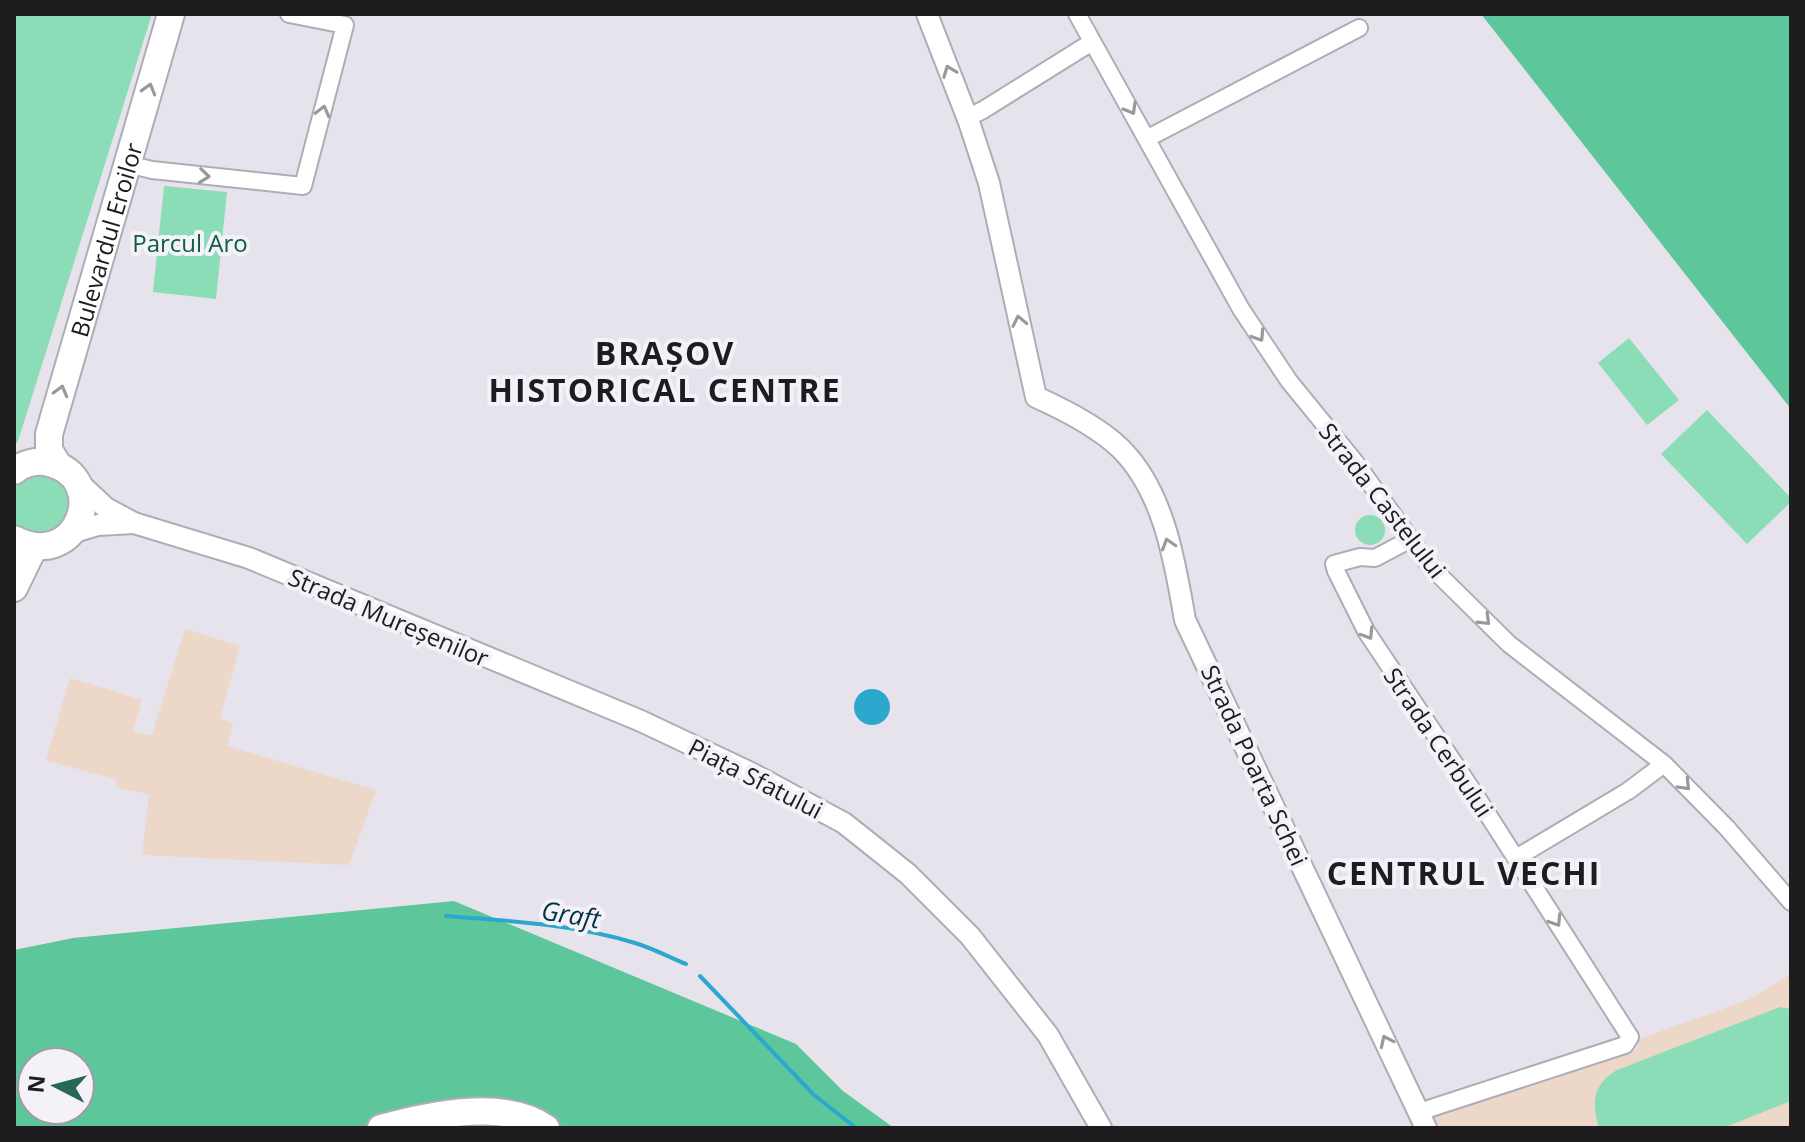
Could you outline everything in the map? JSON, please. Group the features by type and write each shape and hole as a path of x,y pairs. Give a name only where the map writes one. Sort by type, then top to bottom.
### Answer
{"main road":[{"name":"Bulevardul Eroilor","path":"71,533 82,511 79,487 49,450 49,434 171,14"},
{"path":"14,471 32,462 65,471"},
{"path":"14,588 24,543 48,546 61,542 71,533"},
{"path":"381,1128 432,1117 497,1112 532,1118 546,1128"}],"street":[{"path":"127,164 152,170 303,186 345,25 289,14"},
{"path":"927,14 967,118 1092,42"},
{"name":"Strada Castelului","path":"1077,14 1241,309 1289,381 1355,462 1429,565 1509,644 1664,764 1727,828 1791,902"},
{"path":"1148,138 1359,28"},
{"name":"Strada Poarta Schei","path":"967,118 989,183 1036,397 1099,431 1121,449 1141,474 1155,501 1177,571 1185,620 1422,1120"},
{"name":"Strada Mureșenilor","path":"65,471 106,508 134,523 249,558 641,721"},
{"name":"Strada Mureșenilor","path":"71,533 98,525 134,523"},
{"name":"Strada Cerbului","path":"1411,539 1375,558 1360,557 1334,564 1349,600 1366,631 1630,1037 1625,1045 1580,1059 1422,1120"},
{"name":"Piața Sfatului","path":"641,721 801,798 844,823 908,874 970,936 1048,1035 1101,1128"},
{"path":"1516,858 1628,791 1664,764"}],"shaded area":[{"path":"185,629 240,646 220,719 233,723 227,746 376,790 349,865 142,855 149,794 116,787 117,780 46,760 70,678 142,700 133,732 152,735"},
{"path":"1791,974 1791,1128 1439,1128 1433,1116 1635,1051 1639,1045 1636,1040 1748,1000"}],"green space":[{"path":"14,14 152,14 14,446"},
{"path":"1481,14 1791,14 1791,409"},
{"name":"Parcul Aro","path":"164,186 227,192 216,299 153,292"},
{"path":"1629,338 1679,400 1647,425 1598,363"},
{"path":"1707,410 1791,498 1791,502 1747,544 1661,454"},
{"path":"44,471 69,487 70,519 42,537 21,530 14,523 14,485"},
{"path":"1370,515 1380,520 1385,530 1380,540 1370,545 1360,540 1355,530 1360,520"},
{"path":"454,901 796,1044 843,1091 894,1128 14,1128 14,950 73,938"},
{"path":"1780,1007 1791,1009 1791,1101 1723,1128 1599,1128 1595,1110 1596,1094 1609,1075"}],"water":[{"path":"872,689 885,694 890,707 885,720 872,725 859,720 854,707 859,694"}],"waterway":[{"name":"Graft","path":"446,916 589,931 641,945 686,964"},
{"name":"Graft","path":"700,976 814,1095 856,1128"}],"district":[{"name":"BRAȘOV HISTORICAL CENTRE","path":"665,370"},
{"name":"CENTRUL VECHI","path":"1464,872"}]}
